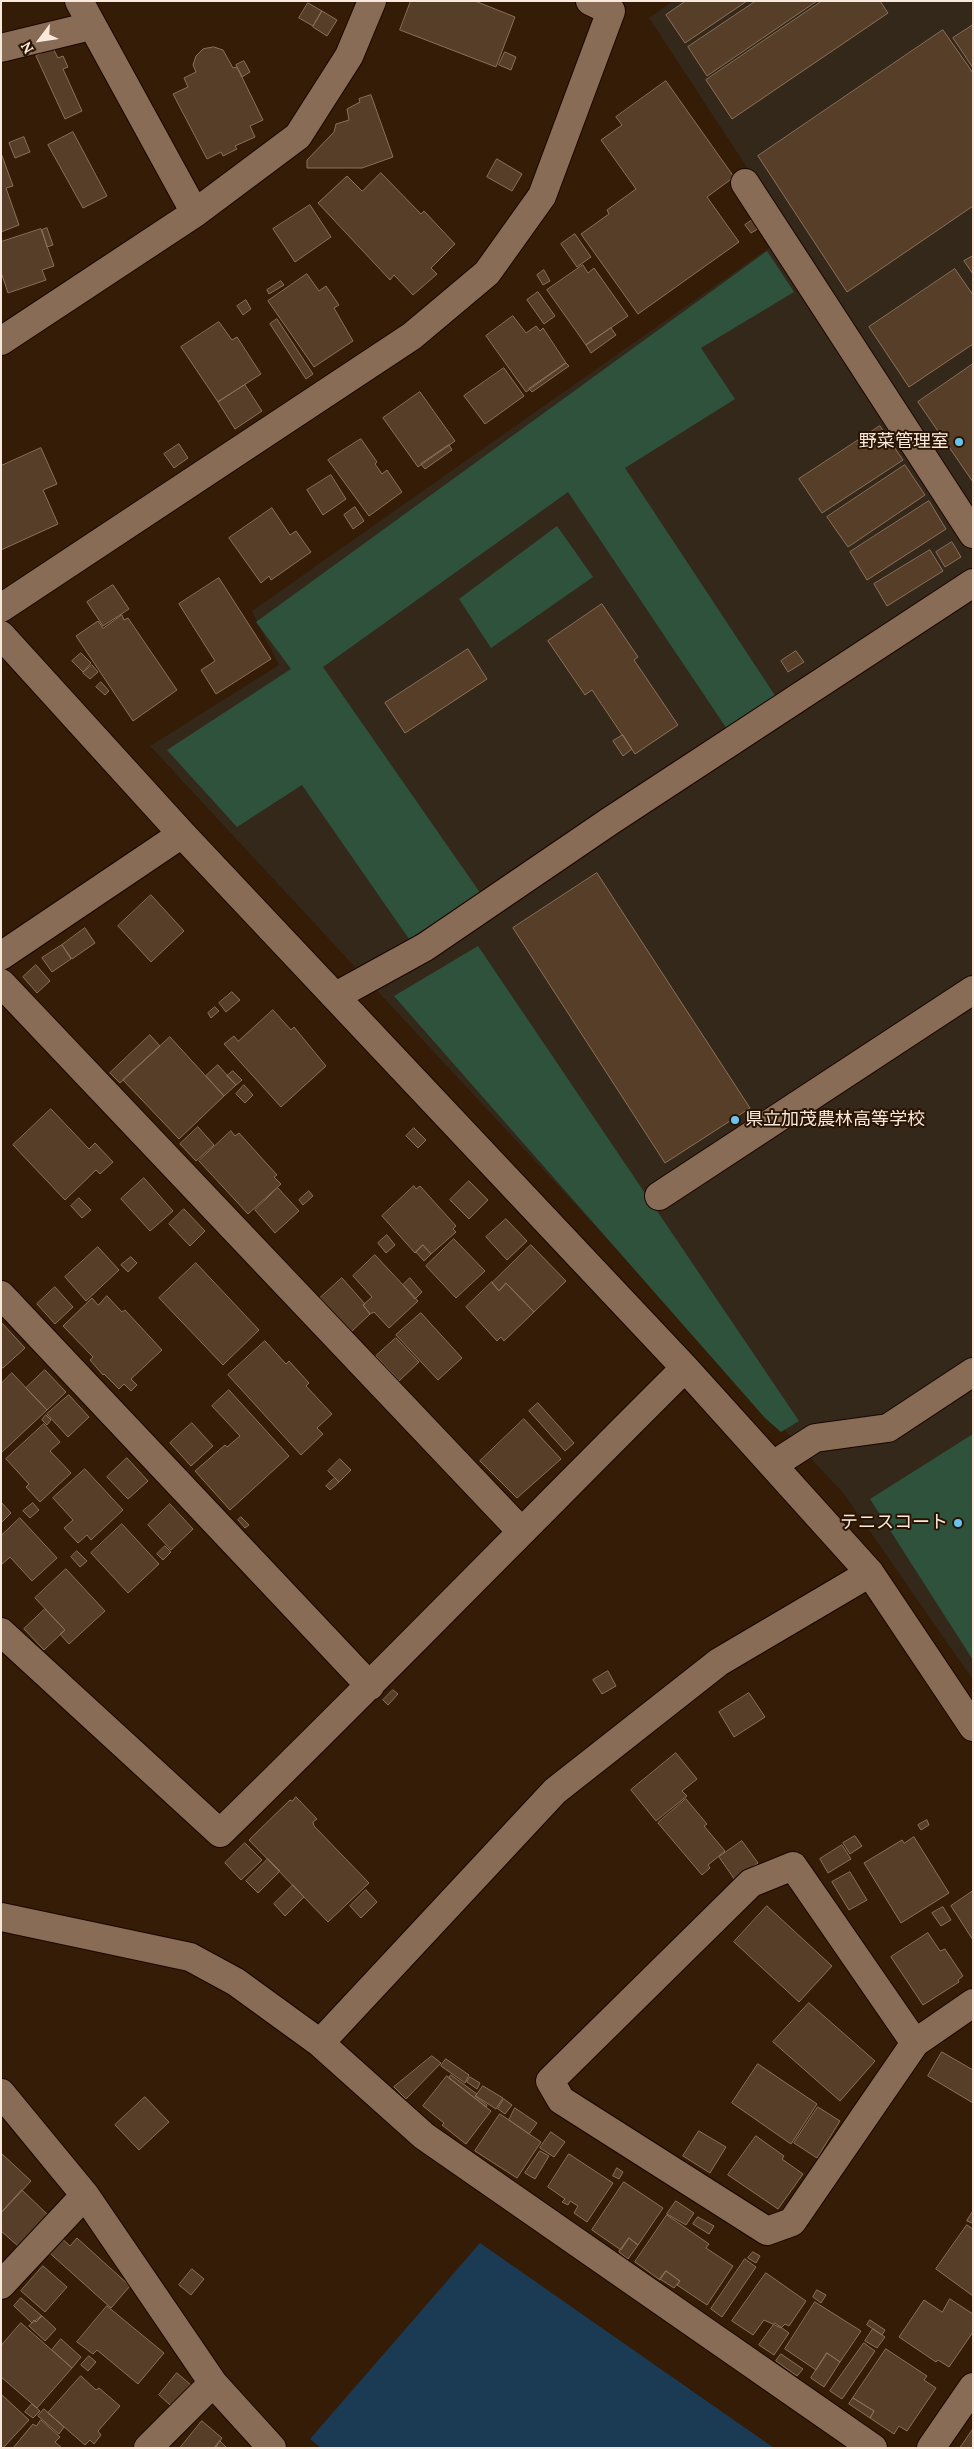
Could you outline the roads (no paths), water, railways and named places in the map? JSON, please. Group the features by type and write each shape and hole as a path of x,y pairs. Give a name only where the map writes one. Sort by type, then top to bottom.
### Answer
{"street":[{"path":"79,1 195,213"},
{"path":"1,341 195,213 298,136 350,56 372,1"},
{"path":"1,608 412,336 487,273 542,196 611,11 590,1"},
{"path":"1,48 91,26"},
{"path":"745,183 973,534"},
{"path":"336,996 425,947 610,820 973,582"},
{"path":"1,635 182,834 685,1368 870,1573 973,1727"},
{"path":"1,956 182,834"},
{"path":"1,983 521,1530"},
{"path":"659,1196 973,990"},
{"path":"1,1295 370,1686"},
{"path":"1,1632 220,1833 370,1686 521,1530 685,1368"},
{"path":"773,1465 815,1438 888,1428 973,1372"},
{"path":"320,2043 555,1791 719,1662 870,1573"},
{"path":"915,2043 793,1866 751,1883 550,2082 561,2100 767,2231 792,2222 915,2043 973,2003"},
{"path":"1,1917 190,1957 236,1982 320,2043 424,2136 873,2448"},
{"path":"1,2093 85,2194 212,2383 272,2448"},
{"path":"1,2285 85,2194"},
{"path":"148,2448 212,2383"},
{"path":"931,2448 973,2387"}],"water":[{"path":"480,2243 774,2448 321,2448 310,2439"}],"place":[{"name":"野菜管理室","path":"959,442"},
{"name":"県立加茂農林高等学校","path":"735,1120"},
{"name":"テニスコート","path":"958,1523"}]}
